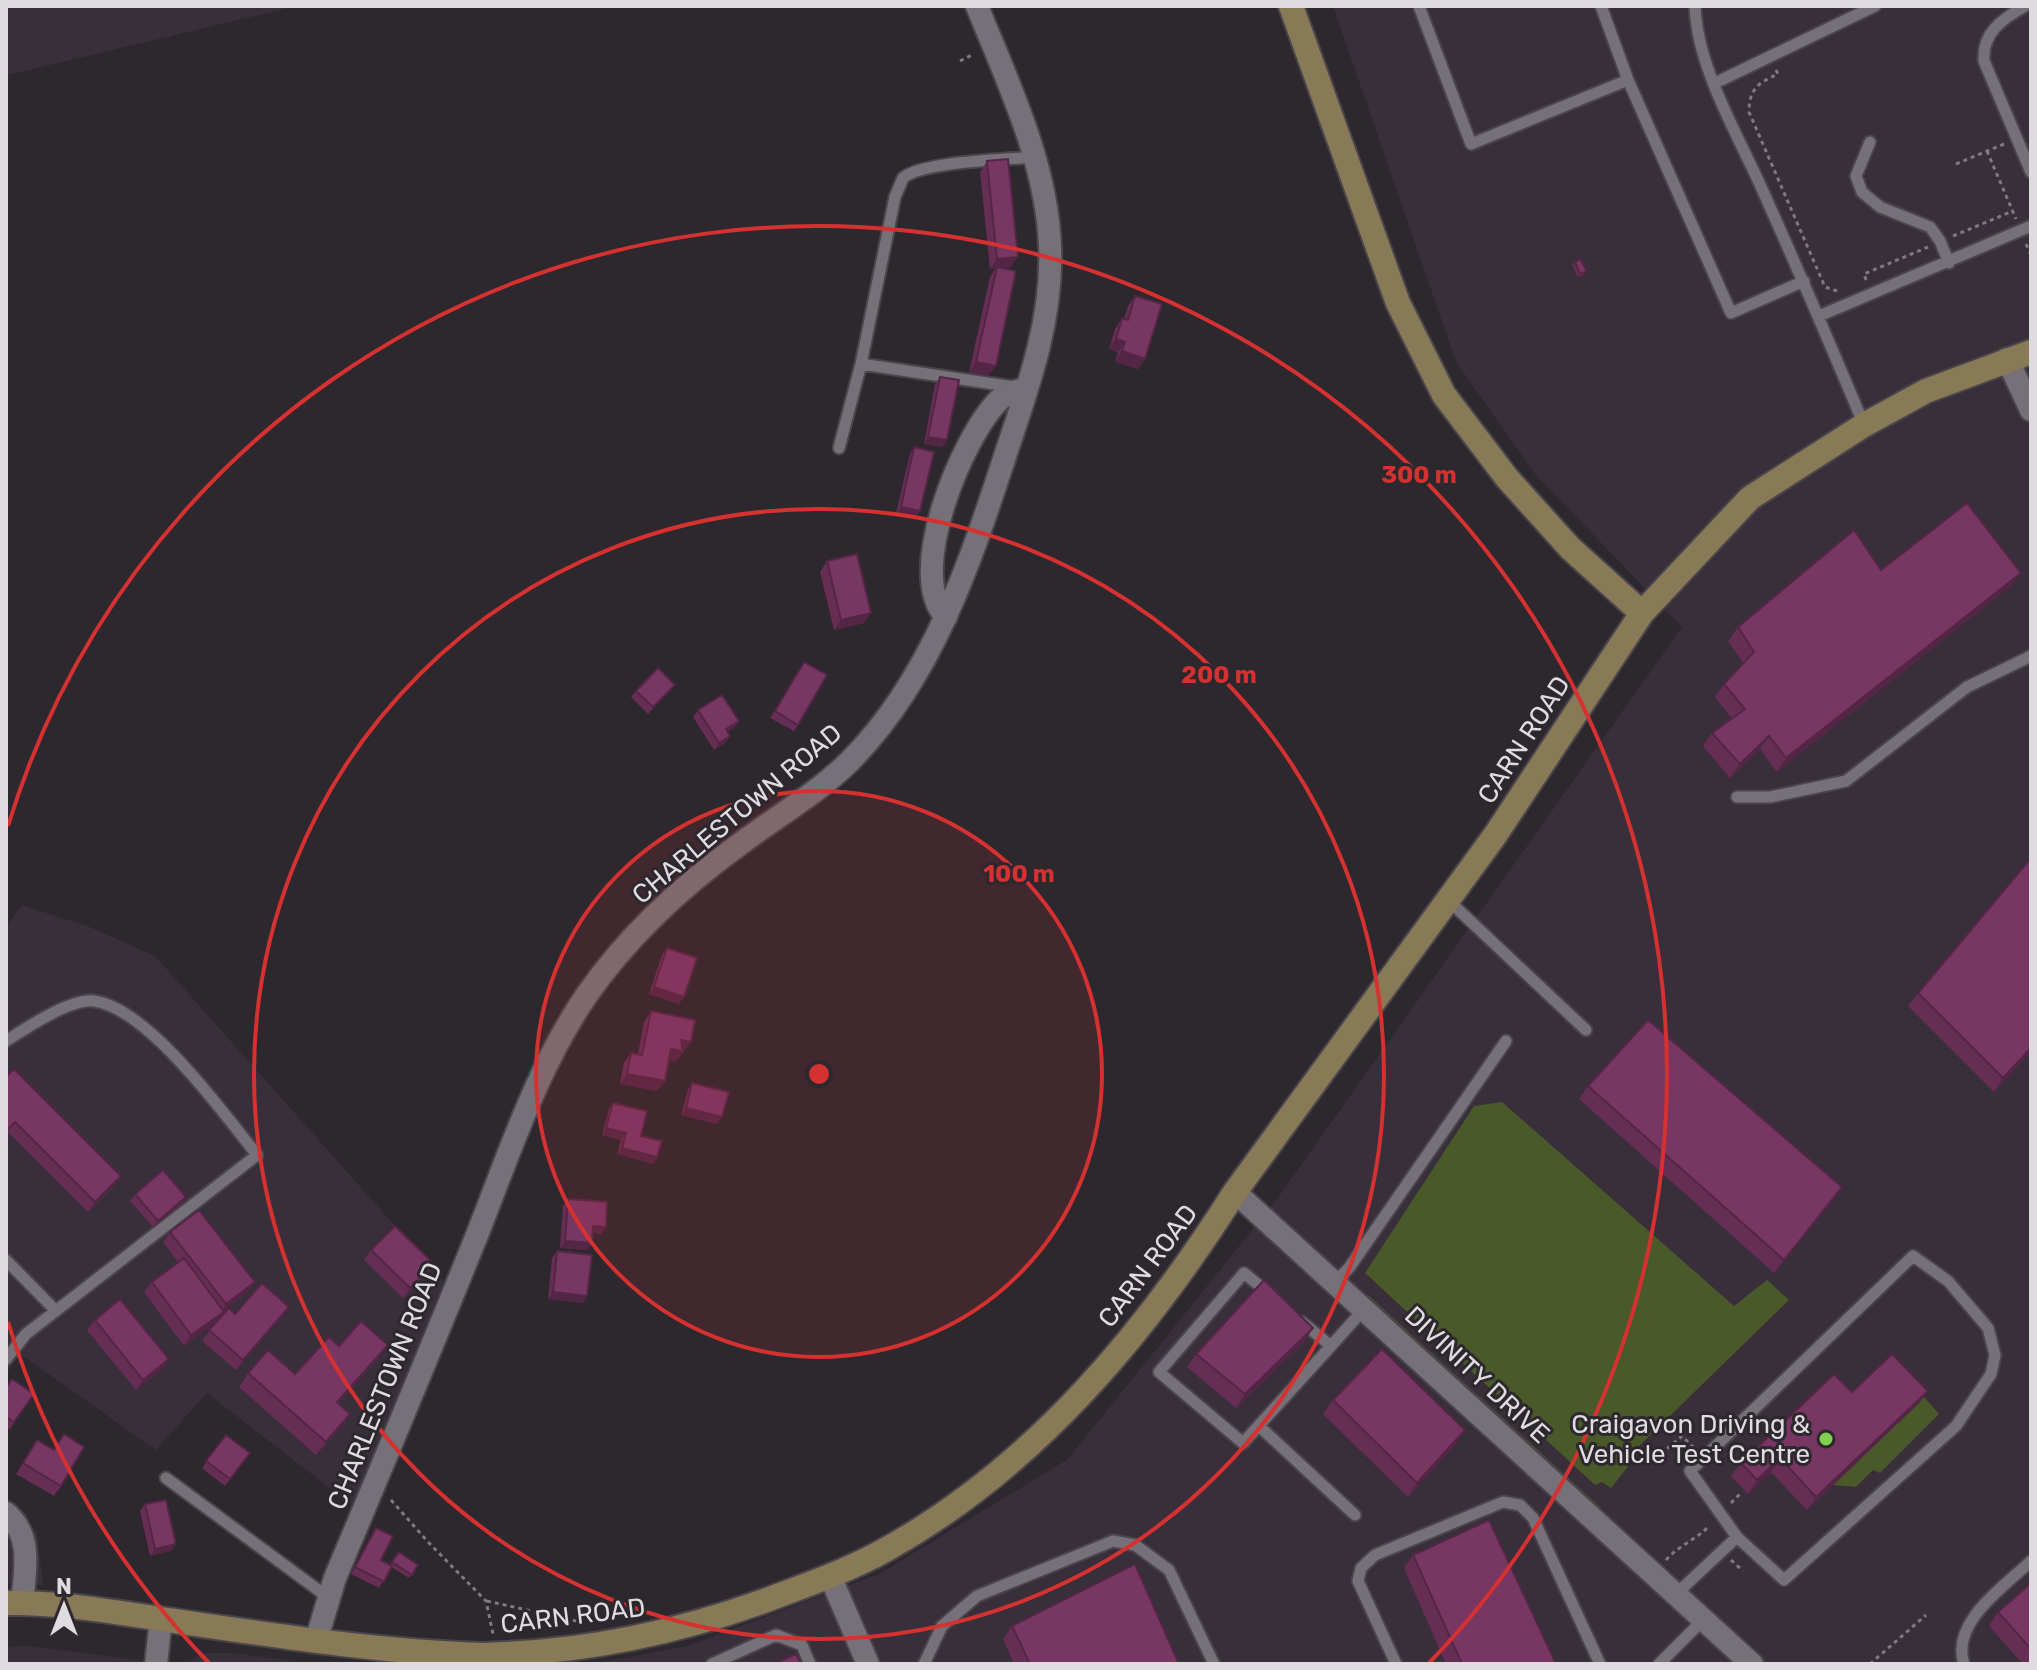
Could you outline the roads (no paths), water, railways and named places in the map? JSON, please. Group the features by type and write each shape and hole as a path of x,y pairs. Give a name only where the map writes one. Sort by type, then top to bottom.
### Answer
{"main road":[{"path":"1291,6 1398,303 1444,395 1507,478 1570,548 1642,613"},
{"name":"CARN ROAD","path":"14,1603 161,1619 419,1659 494,1649 547,1652 619,1643 725,1615 830,1576 885,1550 945,1514 1034,1442 1095,1382 1197,1252 1235,1192 1496,834 1642,613 1750,498 1864,425 1926,391 2031,352"}],"street":[{"name":"CHARLESTOWN ROAD","path":"316,1641 329,1598 538,1083 584,999 631,940 666,905 740,844 824,785 867,742 901,695 946,617 966,572 1027,388 1046,312 1051,269 1048,220 1034,157 977,6"},
{"path":"2007,359 2031,410"},
{"path":"946,617 936,607 931,571 940,516 956,471 988,414 1000,399 1027,388"},
{"name":"DIVINITY DRIVE","path":"1235,1192 1752,1664"},
{"path":"6,1513 24,1538 14,1603"},
{"path":"830,1576 868,1664"},
{"path":"156,1664 161,1619"}],"lane":[{"path":"1419,6 1471,144 1628,80"},
{"path":"1601,6 1628,80 1731,313 1804,281"},
{"path":"1695,6 1699,43 1715,83 1804,281 1864,425"},
{"path":"1715,83 1875,6"},
{"path":"2025,6 1995,25 1983,46 1984,61 2031,172"},
{"path":"1870,142 1856,176 1862,192 1880,207 1930,227 1949,263"},
{"path":"839,448 861,364 895,197 903,178 919,170 950,165 1034,157"},
{"path":"1819,316 2026,228"},
{"path":"861,364 1027,388"},
{"path":"1737,797 1770,797 1846,781 1967,687 2031,656"},
{"path":"1448,900 1586,1030"},
{"path":"6,1041 37,1021 75,1005 93,1000 113,1008 143,1027 167,1048 193,1075 257,1155 26,1334 6,1359"},
{"path":"1334,1283 1349,1268 1506,1041"},
{"path":"1913,1256 1948,1281 1988,1328 1995,1355 1991,1374 1956,1426 1784,1580 1737,1537 1690,1471 1913,1256"},
{"path":"6,1260 56,1311"},
{"path":"1277,1300 1244,1273 1159,1372 1243,1443 1364,1309"},
{"path":"1288,1309 1331,1346"},
{"path":"1259,1426 1355,1515"},
{"path":"166,1478 329,1598"},
{"path":"1396,1664 1358,1581 1366,1561 1503,1502 1520,1505 1533,1518 1600,1664"},
{"path":"1675,1595 1737,1537"},
{"path":"924,1664 942,1626 977,1596 1113,1541 1135,1545 1169,1570 1214,1664"},
{"path":"1964,1664 1960,1653 1965,1631 1983,1606 2031,1561"},
{"path":"1659,1664 1703,1620"},
{"path":"712,1664 776,1635 802,1645 810,1664"}],"place":[{"name":"Craigavon Driving & Vehicle Test Centre","path":"1826,1439"}]}
